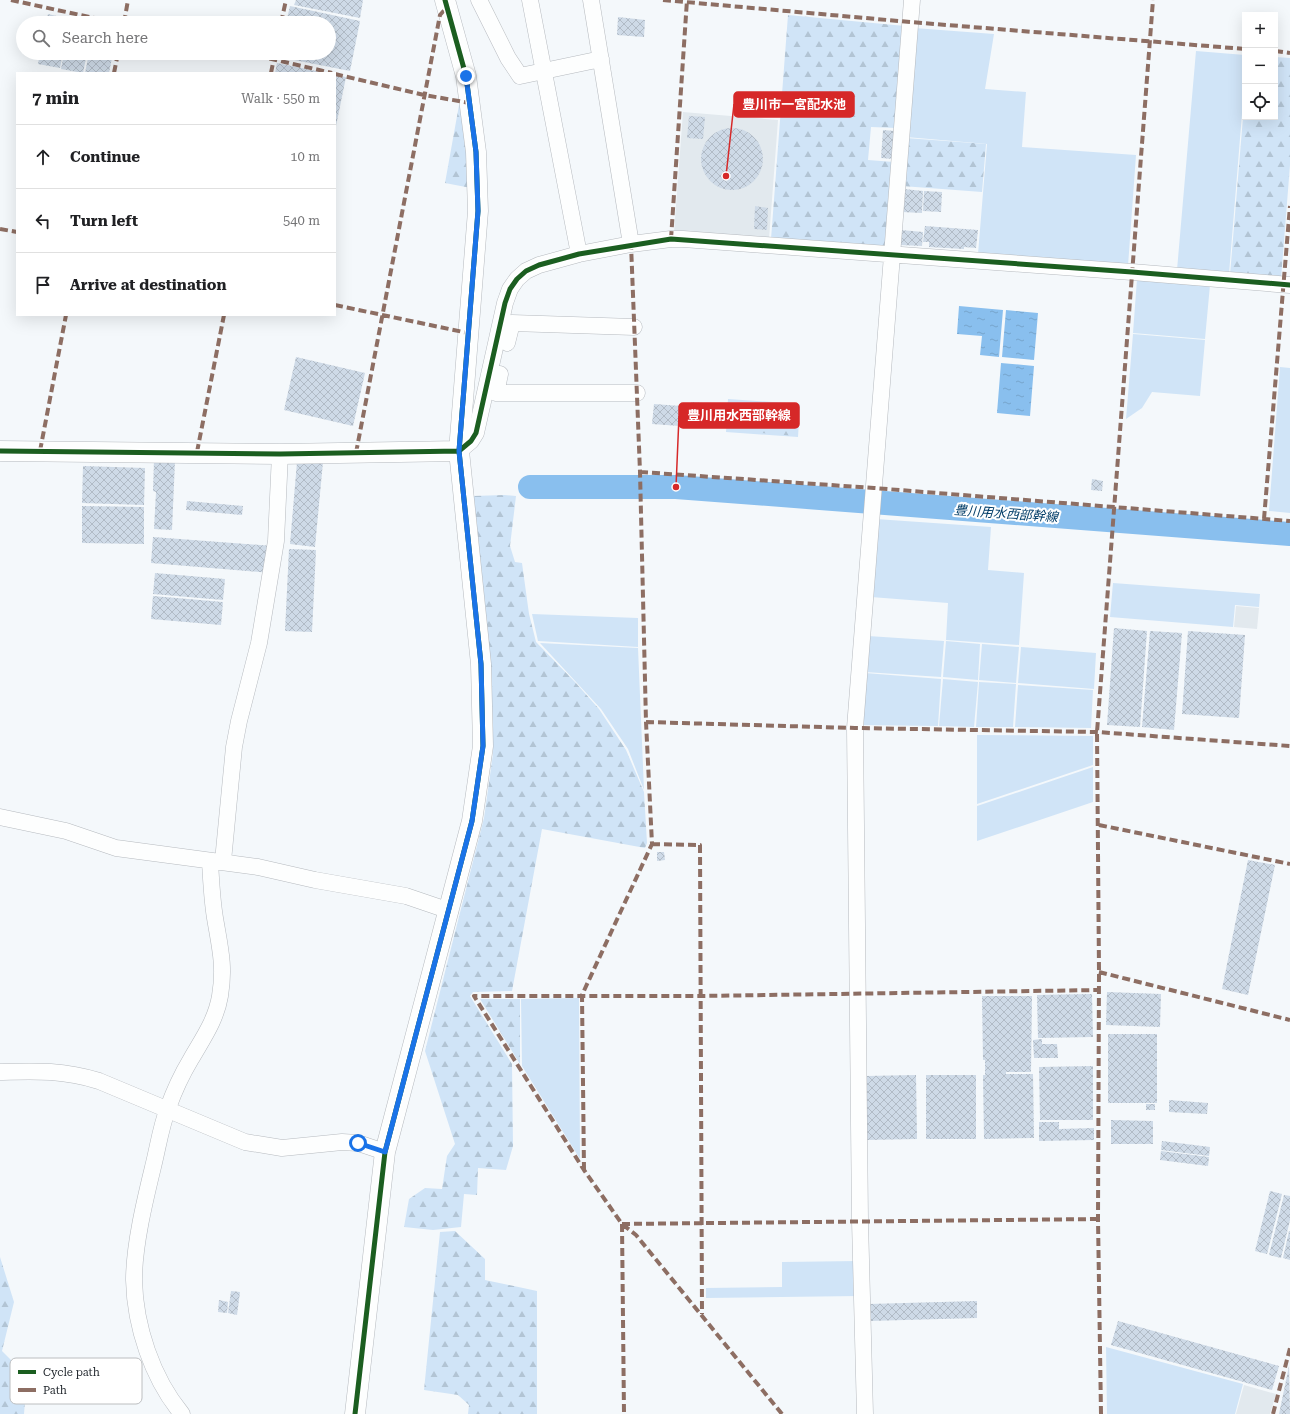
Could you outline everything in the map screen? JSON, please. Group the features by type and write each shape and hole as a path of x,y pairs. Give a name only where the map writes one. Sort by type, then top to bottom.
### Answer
{"street":[{"path":"355,1414 385,1152 450,911 472,821 483,746 481,664 459,451 478,211 476,152 470,103 458,42 445,0"},
{"path":"479,0 508,58 520,76 601,59"},
{"path":"530,0 579,254"},
{"path":"592,0 631,244"},
{"path":"865,1414 860,1222 855,728 912,0"},
{"path":"0,451 280,454 459,451 471,441 476,433 502,316 510,289 526,271 539,265 579,254 631,244 677,239 1290,285"},
{"path":"634,327 512,323 496,393 636,392"},
{"path":"182,1414 172,1402 154,1367 138,1317 134,1279 136,1258 148,1188 167,1108 190,1060 208,1031 220,997 223,967 215,917 216,861 234,747 239,721 259,643 275,548 280,454"},
{"path":"0,817 66,831 116,848 258,867 315,880 406,896 450,911"},
{"path":"0,1072 40,1070 78,1075 99,1081 167,1108 246,1142 262,1146 282,1148 342,1142 358,1143 385,1152"}],"shaded area":[{"path":"683,112 778,120 769,239 674,232"},
{"path":"1236,606 1259,608 1257,629 1234,627"},
{"path":"1244,1385 1276,1394 1270,1414 1236,1414"}],"green space":[{"path":"788,15 905,26 897,128 871,127 868,160 894,162 887,247 771,239"},
{"path":"914,28 994,34 985,89 1026,92 1022,147 1136,155 1128,266 978,254 987,144 906,137"},
{"path":"1196,51 1242,55 1242,114 1229,274 1177,270"},
{"path":"1278,57 1290,58 1290,165 1281,279 1230,275 1243,120 1278,120"},
{"path":"459,105 463,106 471,188 445,183"},
{"path":"906,138 986,144 982,192 902,186"},
{"path":"1137,279 1210,285 1205,339 1133,333"},
{"path":"1133,334 1205,340 1200,396 1152,392 1142,408 1126,419"},
{"path":"1280,367 1290,368 1290,513 1269,511"},
{"path":"728,399 800,404 798,437 726,432"},
{"path":"750,413 798,416 796,436 749,432"},
{"path":"473,496 516,496 510,546 515,562 522,563 529,614 536,642 599,709 626,750 644,792 647,843 645,848 542,829 512,991 473,992 470,996 512,1064 513,1146 506,1170 478,1168 477,1195 464,1194 461,1227 433,1230 404,1227 409,1199 425,1188 442,1189 447,1156 455,1144 425,1051 484,818 493,754 491,689"},
{"path":"876,519 991,527 988,570 1024,573 1019,645 946,640 948,603 871,597"},
{"path":"1113,583 1260,594 1259,607 1235,605 1233,627 1110,617"},
{"path":"532,614 638,618 638,647 538,641"},
{"path":"868,636 944,641 941,677 865,672"},
{"path":"946,641 980,644 978,680 943,677"},
{"path":"540,643 638,648 644,790 628,749 601,709"},
{"path":"982,644 1019,647 1016,683 979,680"},
{"path":"1021,647 1096,653 1094,689 1018,683"},
{"path":"865,673 941,679 938,726 861,725"},
{"path":"943,679 978,682 974,727 939,726"},
{"path":"979,682 1016,684 1013,727 976,727"},
{"path":"1018,685 1093,690 1091,728 1015,727"},
{"path":"977,735 1093,736 1093,765 977,804"},
{"path":"1093,767 1093,802 977,841 977,806"},
{"path":"579,998 580,1159 522,1066 521,999"},
{"path":"480,999 520,999 520,1064"},
{"path":"455,1231 485,1259 485,1280 537,1291 537,1414 468,1414 469,1405 458,1395 424,1390 440,1232"},
{"path":"0,1257 14,1302 2,1351 10,1359 10,1404 25,1404 24,1414 0,1414"},
{"path":"858,1261 858,1296 706,1298 706,1288 782,1287 782,1262"},
{"path":"1106,1347 1243,1384 1235,1414 1107,1414"}],"water":[{"path":"959,306 1003,310 999,357 980,355 982,336 957,334"},
{"path":"1006,310 1038,313 1034,360 1002,357"},
{"path":"1001,363 1034,366 1030,416 997,413"}],"building":[{"path":"296,0 363,0 360,18 294,5"},
{"path":"290,6 360,21 350,71 294,60 336,60 336,16 288,16"},
{"path":"618,17 645,20 644,37 617,35"},
{"path":"39,60 62,60 60,68 38,64"},
{"path":"63,60 86,60 83,72 61,69"},
{"path":"88,60 112,60 109,72 85,72"},
{"path":"277,63 321,72 275,72"},
{"path":"336,75 346,77 336,126"},
{"path":"689,116 705,117 703,139 687,138"},
{"path":"726,128 738,128 754,137 761,147 763,159 761,171 754,181 738,190 726,190 715,185 706,176 701,165 701,153 706,142 715,133"},
{"path":"883,130 895,131 893,159 881,158"},
{"path":"904,189 923,191 922,213 902,212"},
{"path":"924,191 942,192 941,212 923,211"},
{"path":"755,206 768,208 767,230 754,229"},
{"path":"925,226 978,230 976,248 964,247 964,249 929,247 929,242 923,242"},
{"path":"901,230 923,232 922,246 900,245"},
{"path":"296,357 365,373 353,426 284,410"},
{"path":"691,402 703,403 701,428 689,427"},
{"path":"654,404 681,406 680,426 652,424"},
{"path":"154,460 175,461 172,530 154,529 156,492 153,491"},
{"path":"297,462 323,462 315,547 290,544"},
{"path":"83,466 145,468 144,505 82,503"},
{"path":"1092,479 1103,481 1102,491 1091,490"},
{"path":"187,501 243,506 242,515 186,510"},
{"path":"82,506 144,507 144,544 82,543"},
{"path":"153,537 273,546 271,573 151,563"},
{"path":"289,549 316,550 312,632 285,631"},
{"path":"155,573 225,579 223,600 153,594"},
{"path":"153,596 223,602 221,625 151,619"},
{"path":"1114,628 1147,631 1140,727 1107,725"},
{"path":"1150,631 1182,633 1174,730 1142,727"},
{"path":"1188,631 1245,635 1239,718 1182,714"},
{"path":"657,852 664,852 665,860 657,861"},
{"path":"1248,860 1275,865 1248,995 1222,989"},
{"path":"1107,992 1161,994 1160,1027 1106,1025"},
{"path":"1092,994 1093,1037 1038,1038 1037,995"},
{"path":"982,996 1032,996 1031,1072 1006,1072 1006,1074 1033,1074 1034,1138 984,1139 983,1075 985,1075 985,1060 983,1060"},
{"path":"1108,1034 1157,1034 1157,1103 1108,1103"},
{"path":"1042,1039 1042,1058 1034,1058 1033,1040"},
{"path":"1042,1044 1057,1044 1058,1058 1042,1058"},
{"path":"1093,1066 1093,1120 1040,1120 1039,1067"},
{"path":"916,1075 917,1139 867,1140 866,1076"},
{"path":"926,1075 976,1075 976,1139 926,1139"},
{"path":"1169,1100 1208,1103 1207,1114 1169,1112"},
{"path":"1146,1104 1155,1104 1155,1110 1146,1110"},
{"path":"1111,1120 1153,1121 1153,1144 1111,1144"},
{"path":"1039,1122 1059,1122 1059,1129 1094,1128 1094,1140 1039,1141"},
{"path":"1162,1141 1210,1147 1209,1156 1161,1150"},
{"path":"1161,1151 1209,1157 1208,1166 1160,1160"},
{"path":"1270,1191 1282,1194 1267,1254 1255,1251"},
{"path":"1284,1195 1290,1196 1290,1220 1281,1258 1269,1255"},
{"path":"1290,1231 1290,1260 1283,1258"},
{"path":"231,1291 240,1292 237,1315 228,1313"},
{"path":"219,1300 228,1302 227,1313 218,1312"},
{"path":"977,1301 977,1318 869,1321 869,1304"},
{"path":"1118,1321 1279,1366 1272,1390 1111,1345"},
{"path":"1289,1366 1290,1414 1279,1414"}],"waterway":[{"name":"豊川用水西部幹線","path":"530,487 676,487 1290,534"}],"marked path":[{"path":"11,0 85,16"},
{"path":"125,16 128,0"},
{"path":"283,16 286,0"},
{"path":"663,0 1242,49"},
{"path":"671,239 687,0"},
{"path":"1101,1414 1098,1219 1099,972 1097,732 1153,0"},
{"path":"356,453 440,15 447,7"},
{"path":"1278,51 1290,53"},
{"path":"114,72 117,60"},
{"path":"271,72 274,60"},
{"path":"276,60 328,72"},
{"path":"336,74 424,95 470,103"},
{"path":"1264,519 1290,206"},
{"path":"0,229 16,232"},
{"path":"584,1170 582,995 652,844 646,722 640,472 631,244"},
{"path":"336,305 468,333"},
{"path":"40,451 66,316"},
{"path":"197,452 224,316"},
{"path":"640,472 874,488 1290,521"},
{"path":"646,722 855,728 1097,732 1290,746"},
{"path":"1099,825 1290,864"},
{"path":"652,844 700,845 702,1314"},
{"path":"1099,972 1290,1020"},
{"path":"782,1414 636,1235 622,1224 584,1170 474,996 701,996 1099,990"},
{"path":"622,1224 1098,1219"},
{"path":"622,1224 624,1414"},
{"path":"1273,1414 1290,1348"}],"cycle path":[{"path":"355,1414 385,1152 472,821 483,746 481,664 459,451 478,211 476,152 466,76 445,0"},
{"path":"0,451 280,454 459,451 471,441 476,433 505,303 510,289 517,279 526,271 539,265 579,254 671,239 1132,272 1290,285"}],"place":[{"name":"豊川市一宮配水池","path":"726,176"},
{"name":"豊川用水西部幹線","path":"676,487"}],"route":[{"path":"358,1143 385,1152 450,911 472,821 480,777 484,710 481,664 459,451 478,211 476,152 466,76"}]}
